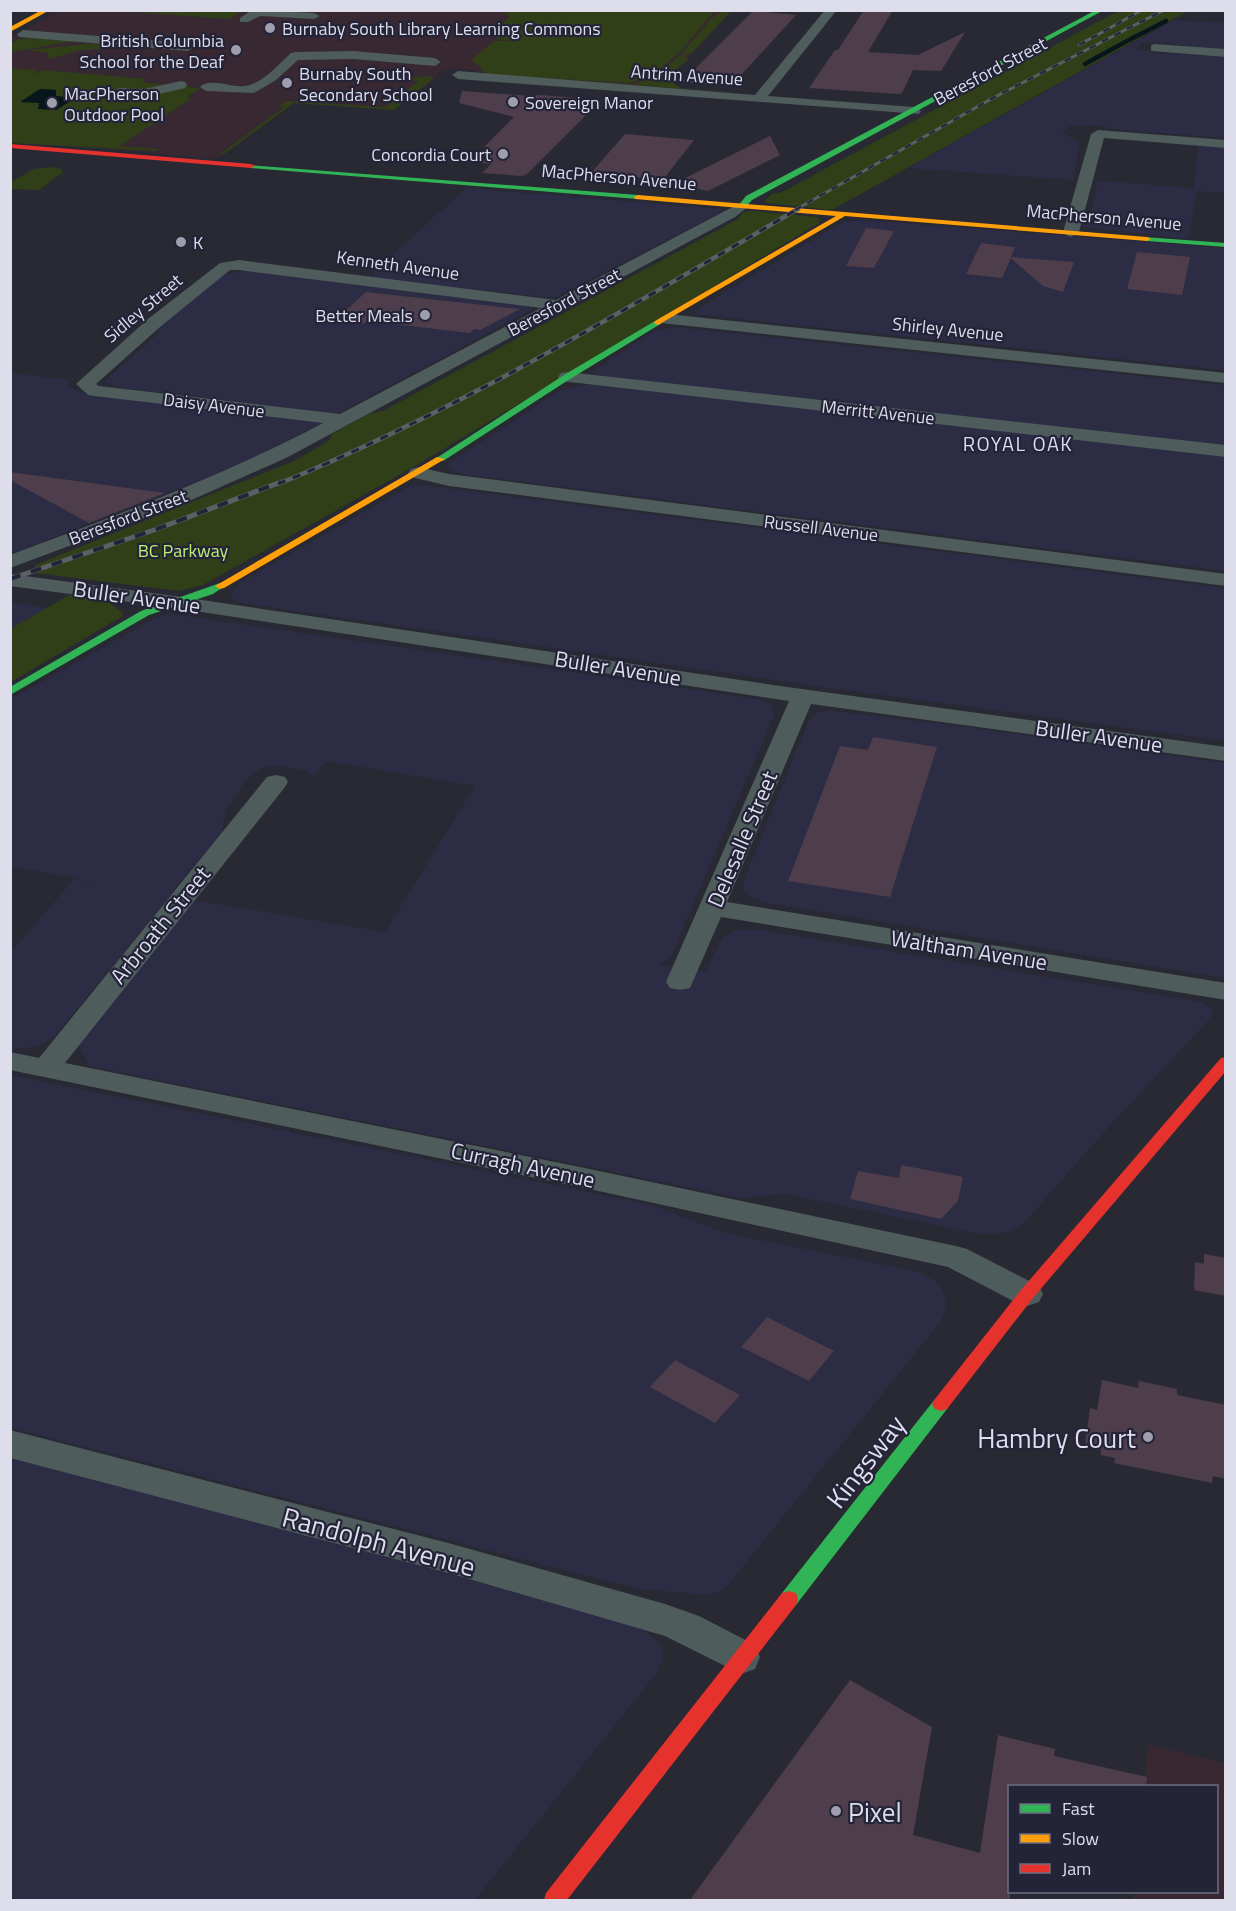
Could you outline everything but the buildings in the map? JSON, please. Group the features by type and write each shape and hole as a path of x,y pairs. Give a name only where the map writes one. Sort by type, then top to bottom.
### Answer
{"street":[{"path":"35,10 47,11"},
{"path":"758,99 832,10"},
{"name":"Beresford Street","path":"10,562 243,472 730,214 749,198 1101,10"},
{"path":"17,32 47,11"},
{"path":"244,18 314,16"},
{"path":"17,32 188,47"},
{"path":"1155,48 1226,53"},
{"path":"206,87 241,91 273,75 296,57 354,55 434,67 296,57"},
{"name":"Antrim Avenue","path":"458,75 914,111"},
{"path":"119,92 144,93 181,85"},
{"path":"1071,232 1098,134 1226,144"},
{"name":"MacPherson Avenue","path":"10,146 1226,245"},
{"path":"10,692 145,613 209,592 418,472 567,377 844,214"},
{"name":"Kenneth Avenue","path":"231,265 558,305"},
{"name":"Sidley Street","path":"86,386 87,380 154,323 222,267 231,265"},
{"name":"Shirley Avenue","path":"667,319 1226,378"},
{"name":"Merritt Avenue","path":"567,377 1226,451"},
{"name":"Daisy Avenue","path":"86,386 94,391 343,420"},
{"name":"Russell Avenue","path":"418,472 449,480 1226,580"},
{"name":"Buller Avenue","path":"10,580 176,602 803,696 1226,754"},
{"name":"Delesalle Street","path":"680,982 803,696"},
{"name":"Arbroath Street","path":"46,1068 276,783"},
{"name":"Waltham Avenue","path":"713,908 1226,992"},
{"name":"Kingsway","path":"554,1900 741,1657 1027,1294 1226,1060"},
{"name":"Curragh Avenue","path":"10,1061 568,1174 956,1257 1027,1294"},
{"name":"Randolph Avenue","path":"10,1444 452,1559 654,1617 686,1627 741,1657"}],"shaded area":[{"name":"Burnaby South Secondary School","path":"57,11 732,11 660,88 449,69 438,73 437,77 394,110 294,103 220,157 205,158 109,149 200,88 11,72 11,37"},
{"path":"1174,20 1225,23 1225,50 1158,42 1141,43 1136,48 1154,53 1225,57 1225,138 1120,130 1094,125 1070,126 1062,132 1079,143 1073,180 908,168"},
{"path":"40,89 56,90 56,96 76,98 56,110 38,109 39,103 20,102"},
{"path":"1198,145 1225,147 1225,193 1197,191 1188,239 1084,227 1083,222 1090,217 1098,181 1194,188"},
{"path":"466,188 720,209 722,212 554,298 380,279 373,276 374,272"},
{"path":"860,220 1225,248 1225,370 701,315 695,312 843,222"},
{"path":"248,270 527,304 533,309 337,414 123,388 104,382 160,332 161,325 222,275"},
{"path":"675,327 1225,385 1225,446 600,376 592,372 652,332"},
{"path":"11,373 71,380 67,386 83,393 322,423 242,464 11,554"},
{"path":"593,383 1225,455 1225,571 460,474 450,469 449,463 561,390"},
{"path":"423,485 1225,588 1225,741 822,687 242,603 231,598 232,592 239,583 410,486"},
{"path":"11,602 48,608 11,629"},
{"path":"171,614 758,699 769,703 773,707 774,715 671,956 660,965 705,972 723,937 737,930 754,929 1201,1002 1211,1007 1214,1014 1095,1142 1025,1222 1012,1231 994,1234 975,1233 785,1194 742,1198 89,1066 79,1045 194,900 385,932 475,786 326,761 313,777 305,770 276,766 263,767 249,776 226,810 221,833 55,1036 38,1046 11,1050 11,952 74,879 100,883 11,866 11,699 156,618"},
{"path":"834,711 1225,763 1225,978 767,903 748,895 744,891 744,880 808,722 818,712"},
{"path":"10,1075 652,1205 726,1233 915,1271 933,1279 941,1288 945,1295 945,1312 941,1321 729,1584 721,1591 709,1595 639,1589 11,1428"},
{"path":"10,1458 215,1510 631,1624 648,1633 658,1642 663,1651 663,1658 656,1674 475,1900 11,1900"},
{"path":"1148,1745 1225,1763 1225,1900 1132,1900 1133,1893 1218,1893 1218,1785 1144,1785"}],"green space":[{"path":"240,10 241,11 230,19 118,11"},
{"path":"509,11 714,11 682,50 651,77 628,83 533,77 667,87 634,84 653,78 680,55 686,55 685,58 690,58 672,72 675,72 672,76 667,76 661,81 675,81 674,84 681,88 744,93 493,76 480,70 482,68 471,60 494,41 514,41 495,39 502,32 493,31 511,16 503,14"},
{"path":"722,11 731,11 691,54 681,54 711,19"},
{"path":"1118,11 1188,11 832,210 764,201 772,194 782,192"},
{"path":"19,39 76,41 11,52 11,43"},
{"path":"88,44 129,45 125,48 81,50 49,59 48,53 28,50"},
{"path":"10,68 36,70 32,74 43,70 146,79 142,82 201,88 187,97 192,98 120,146 158,149 156,151 11,143"},
{"path":"428,76 434,78 394,110 294,103 224,154 220,154 284,107 278,106 288,101 386,107 418,81 409,80 411,78"},
{"path":"52,167 61,169 63,172 39,190 11,189 11,182 34,169"},
{"name":"BC Parkway","path":"743,212 817,217 820,220 819,223 417,465 203,585 179,591 35,573 35,565 294,461 330,440 332,434 371,413 383,411 738,219"},
{"path":"69,595 108,602 123,613 121,617 11,682 10,629"}],"waterway":[{"path":"1129,40 1166,21"},
{"path":"1085,64 1127,41"}],"railway":[{"path":"1079,45 1142,10"},
{"path":"795,210 991,99 1164,10"},
{"path":"278,484 412,424 543,356 798,209"},
{"path":"10,579 157,529 281,482"}],"traffic: fast":[{"path":"742,206 749,198 1101,10"},
{"path":"251,166 638,197"},
{"path":"1147,239 1226,245"},
{"path":"440,459 567,377 658,323"},
{"path":"10,692 145,613 209,592 220,586"},
{"path":"789,1599 941,1404"}],"traffic: slow":[{"path":"10,30 47,10"},
{"path":"638,197 1147,239"},
{"path":"658,323 844,214"},
{"path":"220,586 440,459"}],"traffic: jam":[{"path":"10,146 251,166"},
{"path":"941,1404 1027,1294 1226,1061"},
{"path":"554,1900 789,1599"}],"place":[{"name":"Burnaby South Library Learning Commons","path":"270,28"},
{"name":"British Columbia School for the Deaf","path":"236,50"},
{"name":"Burnaby South Secondary School","path":"287,83"},
{"name":"Sovereign Manor","path":"513,102"},
{"name":"MacPherson Outdoor Pool","path":"52,103"},
{"name":"Concordia Court","path":"503,154"},
{"name":"K","path":"181,242"},
{"name":"Better Meals","path":"425,315"},
{"name":"Hambry Court","path":"1148,1437"},
{"name":"Pixel","path":"836,1811"}],"district":[{"name":"ROYAL OAK","path":"1018,443"}]}
